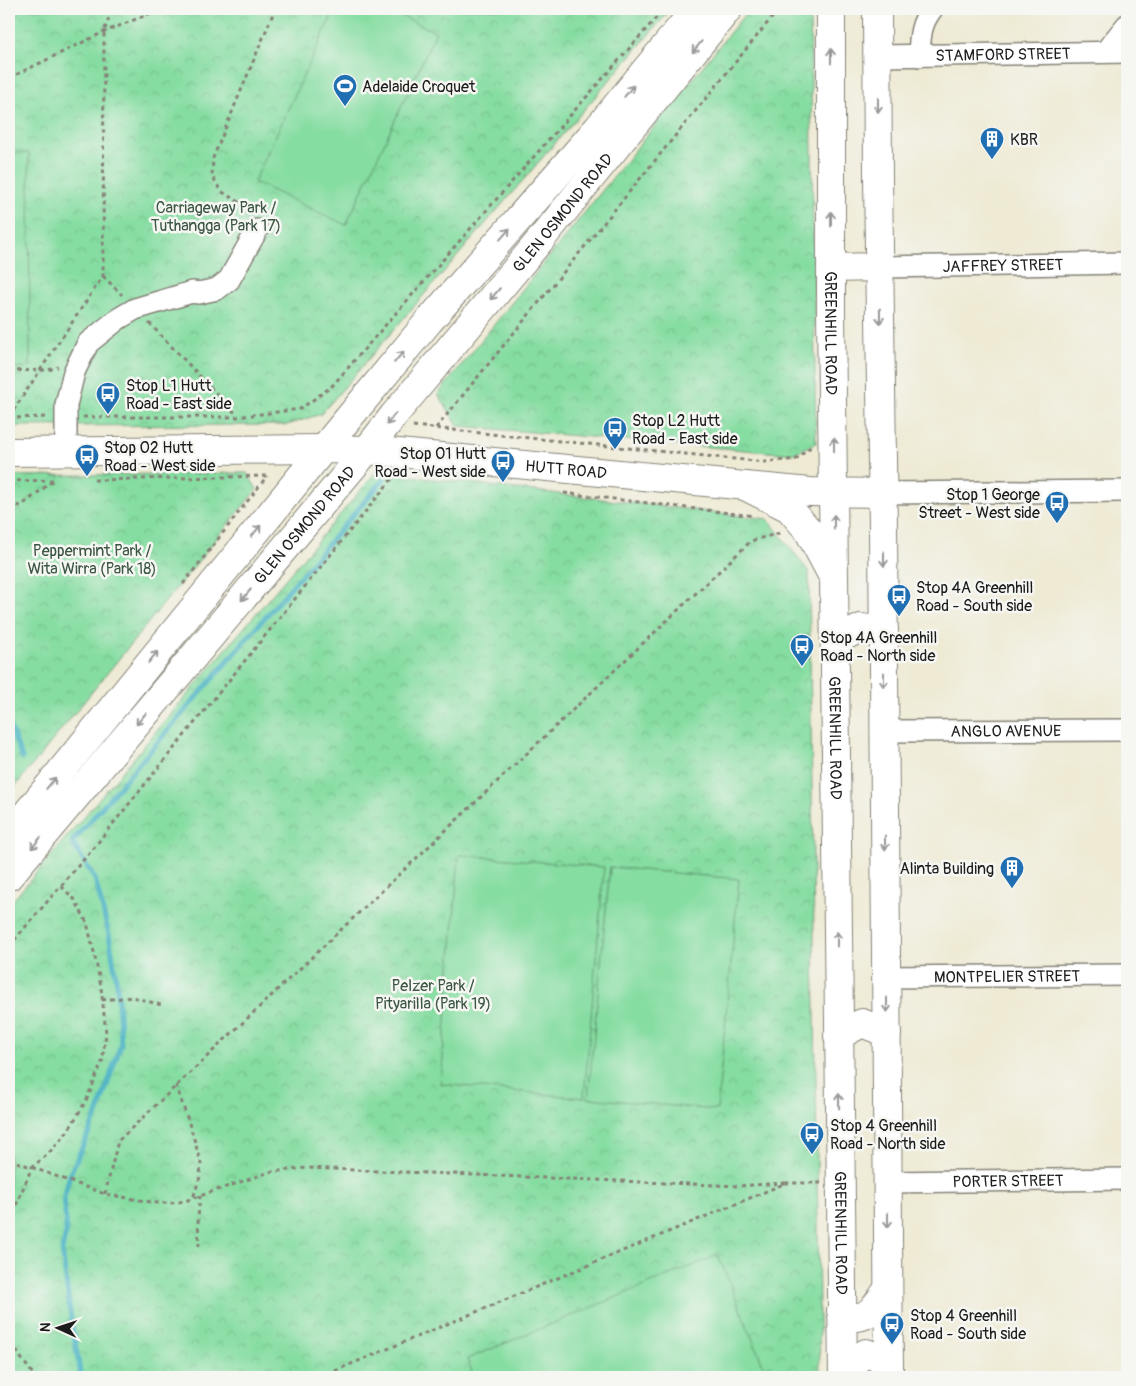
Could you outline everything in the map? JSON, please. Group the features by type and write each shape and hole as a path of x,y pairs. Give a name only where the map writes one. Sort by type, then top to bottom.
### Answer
{"main road":[{"name":"GLEN OSMOND ROAD","path":"9,834 429,321 598,128 696,9"},
{"name":"GLEN OSMOND ROAD","path":"9,876 367,450 405,401 542,238 728,9"},
{"name":"GREENHILL ROAD","path":"831,9 831,268 843,1377"},
{"path":"877,9 883,493 889,1372"},
{"path":"831,268 880,267"},
{"name":"HUTT ROAD","path":"9,452 367,450 834,494 883,493"},
{"path":"745,486 789,508 808,530 835,580"},
{"path":"836,640 860,628 884,631"},
{"path":"838,1036 862,1023 887,1033"},
{"path":"841,1311 854,1317 862,1316 872,1309 888,1289"},
{"path":"848,1377 856,1361 866,1353 878,1357 889,1372"}],"street":[{"path":"919,56 920,34 932,9"},
{"path":"1104,52 1127,25"},
{"name":"STAMFORD STREET","path":"878,56 1127,52"},
{"path":"66,452 66,405 74,372 88,343 135,308 192,292 199,293 217,289 229,280 257,230"},
{"name":"JAFFREY STREET","path":"880,267 1127,263"},
{"path":"883,493 1127,491"},
{"name":"ANGLO AVENUE","path":"885,731 1127,730"},
{"name":"MONTPELIER STREET","path":"886,977 1127,975"},
{"name":"PORTER STREET","path":"888,1182 1127,1179"}],"path":[{"path":"9,417 103,276 104,32 112,9"},
{"path":"9,78 104,32 161,9"},
{"path":"257,230 248,208 221,190 212,176 213,158 275,9"},
{"path":"9,417 238,417 300,409 331,387 664,9"},
{"path":"436,428 779,9"},
{"path":"103,276 238,417"},
{"path":"9,371 40,370 77,365"},
{"path":"410,426 764,462 797,459 808,449 809,457"},
{"path":"9,946 76,869 396,473 387,474"},
{"path":"94,480 267,476"},
{"path":"9,481 54,480 21,506 9,504"},
{"path":"564,492 757,516"},
{"path":"105,1194 118,1141 751,541 785,532"},
{"path":"10,1220 32,1167 48,1154 68,1131 87,1099 102,1062 106,1033 94,952 87,923 75,900 61,886"},
{"path":"102,1000 133,997 161,1005"},
{"path":"176,1085 201,1163 200,1177 193,1198"},
{"path":"9,1162 17,1162 105,1194 157,1203 172,1203 193,1198 270,1172 307,1168 739,1186 819,1183"},
{"path":"320,1377 786,1183"},
{"path":"199,1247 198,1218 200,1196"},
{"path":"9,1198 9,1254"},
{"path":"9,1336 19,1355 35,1377"}],"green space":[{"name":"Carriageway Park / Tuthangga (Park 17)","path":"9,9 671,9 321,414 287,425 9,426"},
{"name":"Adelaide Croquet","path":"335,9 387,9 436,32 346,225 254,182"},
{"path":"749,9 810,9 816,443 792,454 458,426 438,394"},
{"path":"9,153 29,153 30,367 9,368"},
{"name":"Pelzer Park / Pityarilla (Park 19)","path":"376,472 768,519 809,572 820,1377 9,1377 9,905"},
{"name":"Peppermint Park / Wita Wirra (Park 18)","path":"247,473 257,489 9,794 9,476"},
{"path":"459,855 604,867 584,1098 441,1084"},
{"path":"610,867 739,879 717,1110 588,1098"},
{"path":"718,1255 768,1377 474,1377 467,1359"}],"waterway":[{"path":"81,1377 62,1250 66,1232 64,1197 70,1174 98,1112 121,1044 117,984 109,934 95,879 72,842 384,479"},
{"path":"9,724 22,758"}],"place":[{"name":"Adelaide Croquet","path":"345,107"},
{"name":"KBR","path":"992,160"},
{"name":"Stop L1 Hutt Road - East side","path":"108,415"},
{"name":"Stop L2 Hutt Road - East side","path":"615,450"},
{"name":"Stop O2 Hutt Road - West side","path":"87,477"},
{"name":"Stop O1 Hutt Road - West side","path":"503,483"},
{"name":"Stop 1 George Street - West side","path":"1057,524"},
{"name":"Stop 4A Greenhill Road - South side","path":"899,617"},
{"name":"Stop 4A Greenhill Road - North side","path":"802,667"},
{"name":"Alinta Building","path":"1012,889"},
{"name":"Stop 4 Greenhill Road - North side","path":"812,1155"},
{"name":"Stop 4 Greenhill Road - South side","path":"892,1345"}]}
